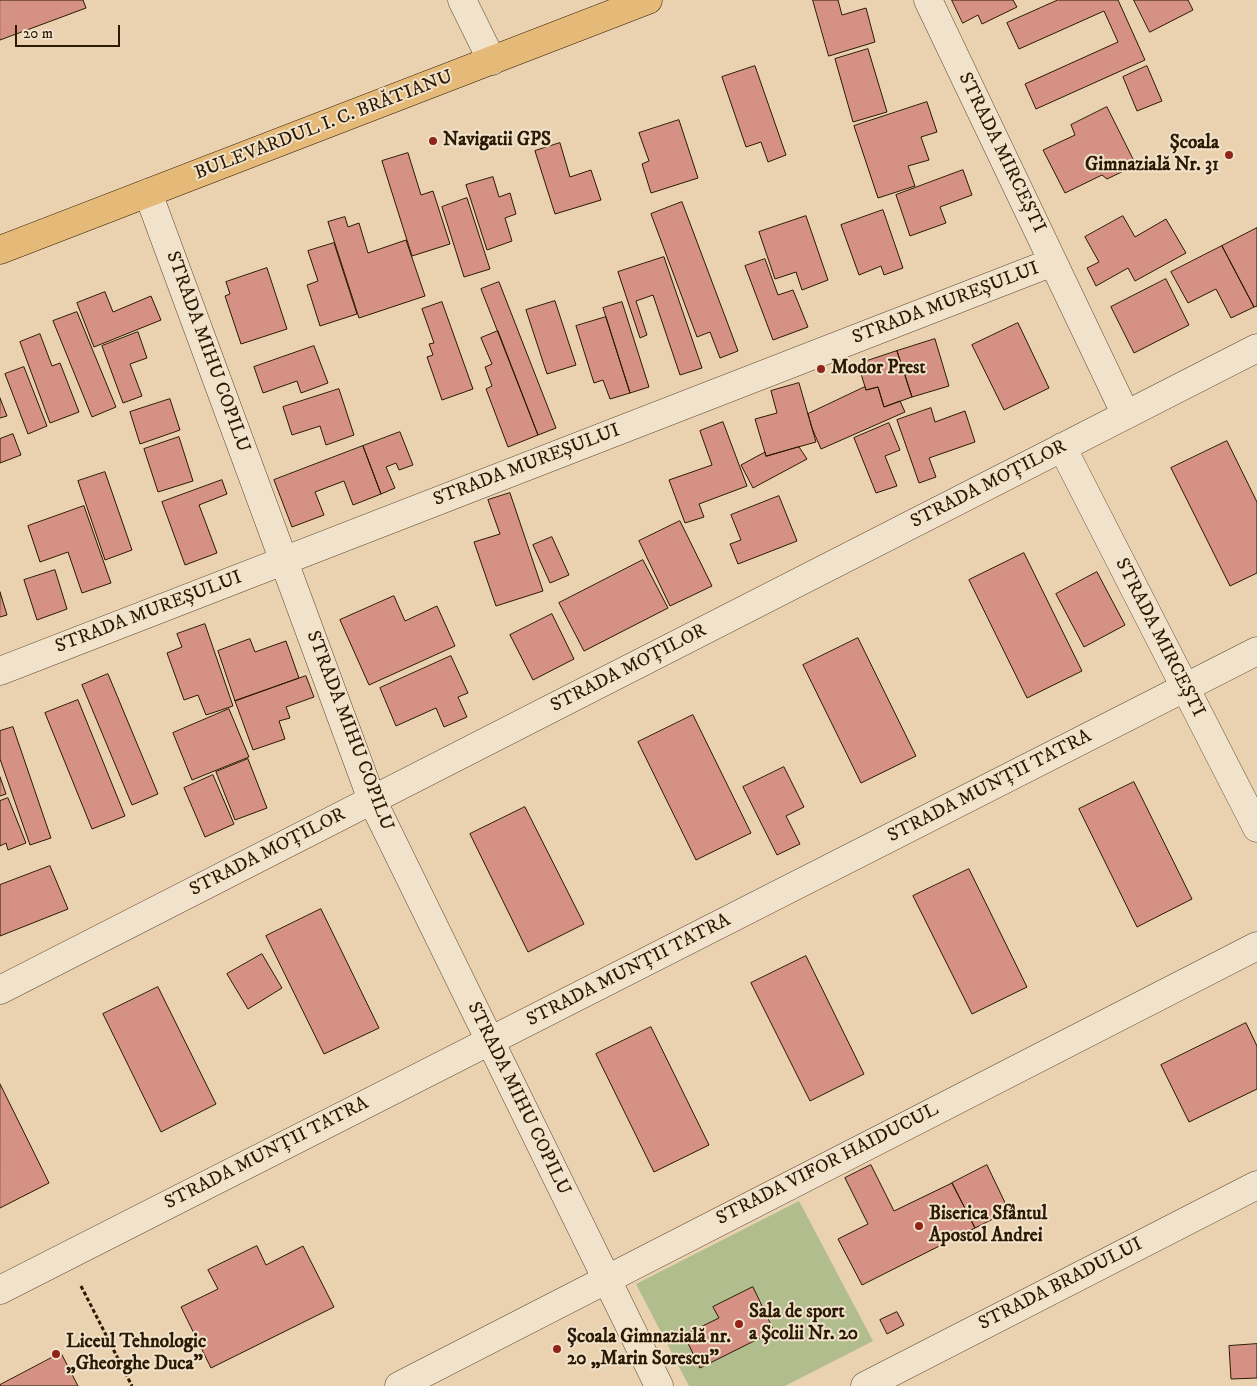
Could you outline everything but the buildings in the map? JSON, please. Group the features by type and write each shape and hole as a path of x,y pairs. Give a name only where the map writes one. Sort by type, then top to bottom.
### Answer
{"main road":[{"name":"BULEVARDUL I. C. BRĂTIANU","path":"0,250 648,0"}],"street":[{"path":"462,0 492,61"},
{"name":"STRADA MIRCEȘTI","path":"928,0 1126,415"},
{"name":"STRADA MIHU COPILU","path":"148,193 372,800 659,1386"},
{"name":"STRADA MUREȘULUI","path":"0,671 1053,262"},
{"name":"STRADA MOȚILOR","path":"0,990 1257,348"},
{"name":"STRADA MIRCEȘTI","path":"1062,447 1257,828"},
{"name":"STRADA MUNȚII TATRA","path":"0,1290 1257,651"},
{"name":"STRADA VIFOR HAIDUCUL","path":"399,1386 606,1278 1257,946"},
{"name":"STRADA BRADULUI","path":"865,1386 1257,1185"}],"path":[{"path":"66,1256 132,1386"}],"green space":[{"path":"799,1201 873,1341 785,1386 689,1386 636,1284","holes":["753,1287 774,1330 700,1367 719,1318"]}],"place":[{"name":"Navigatii GPS","path":"433,141"},
{"name":"Școala Gimnazială Nr. 31","path":"1229,155"},
{"name":"Modor Prest","path":"821,369"},
{"name":"Biserica Sfântul Apostol Andrei","path":"919,1226"},
{"name":"Sala de sport a Școlii Nr. 20","path":"739,1324"},
{"name":"Școala Gimnazială nr. 20 „Marin Sorescu”","path":"557,1349"},
{"name":"Liceul Tehnologic „Gheorghe Duca”","path":"56,1354"}]}
